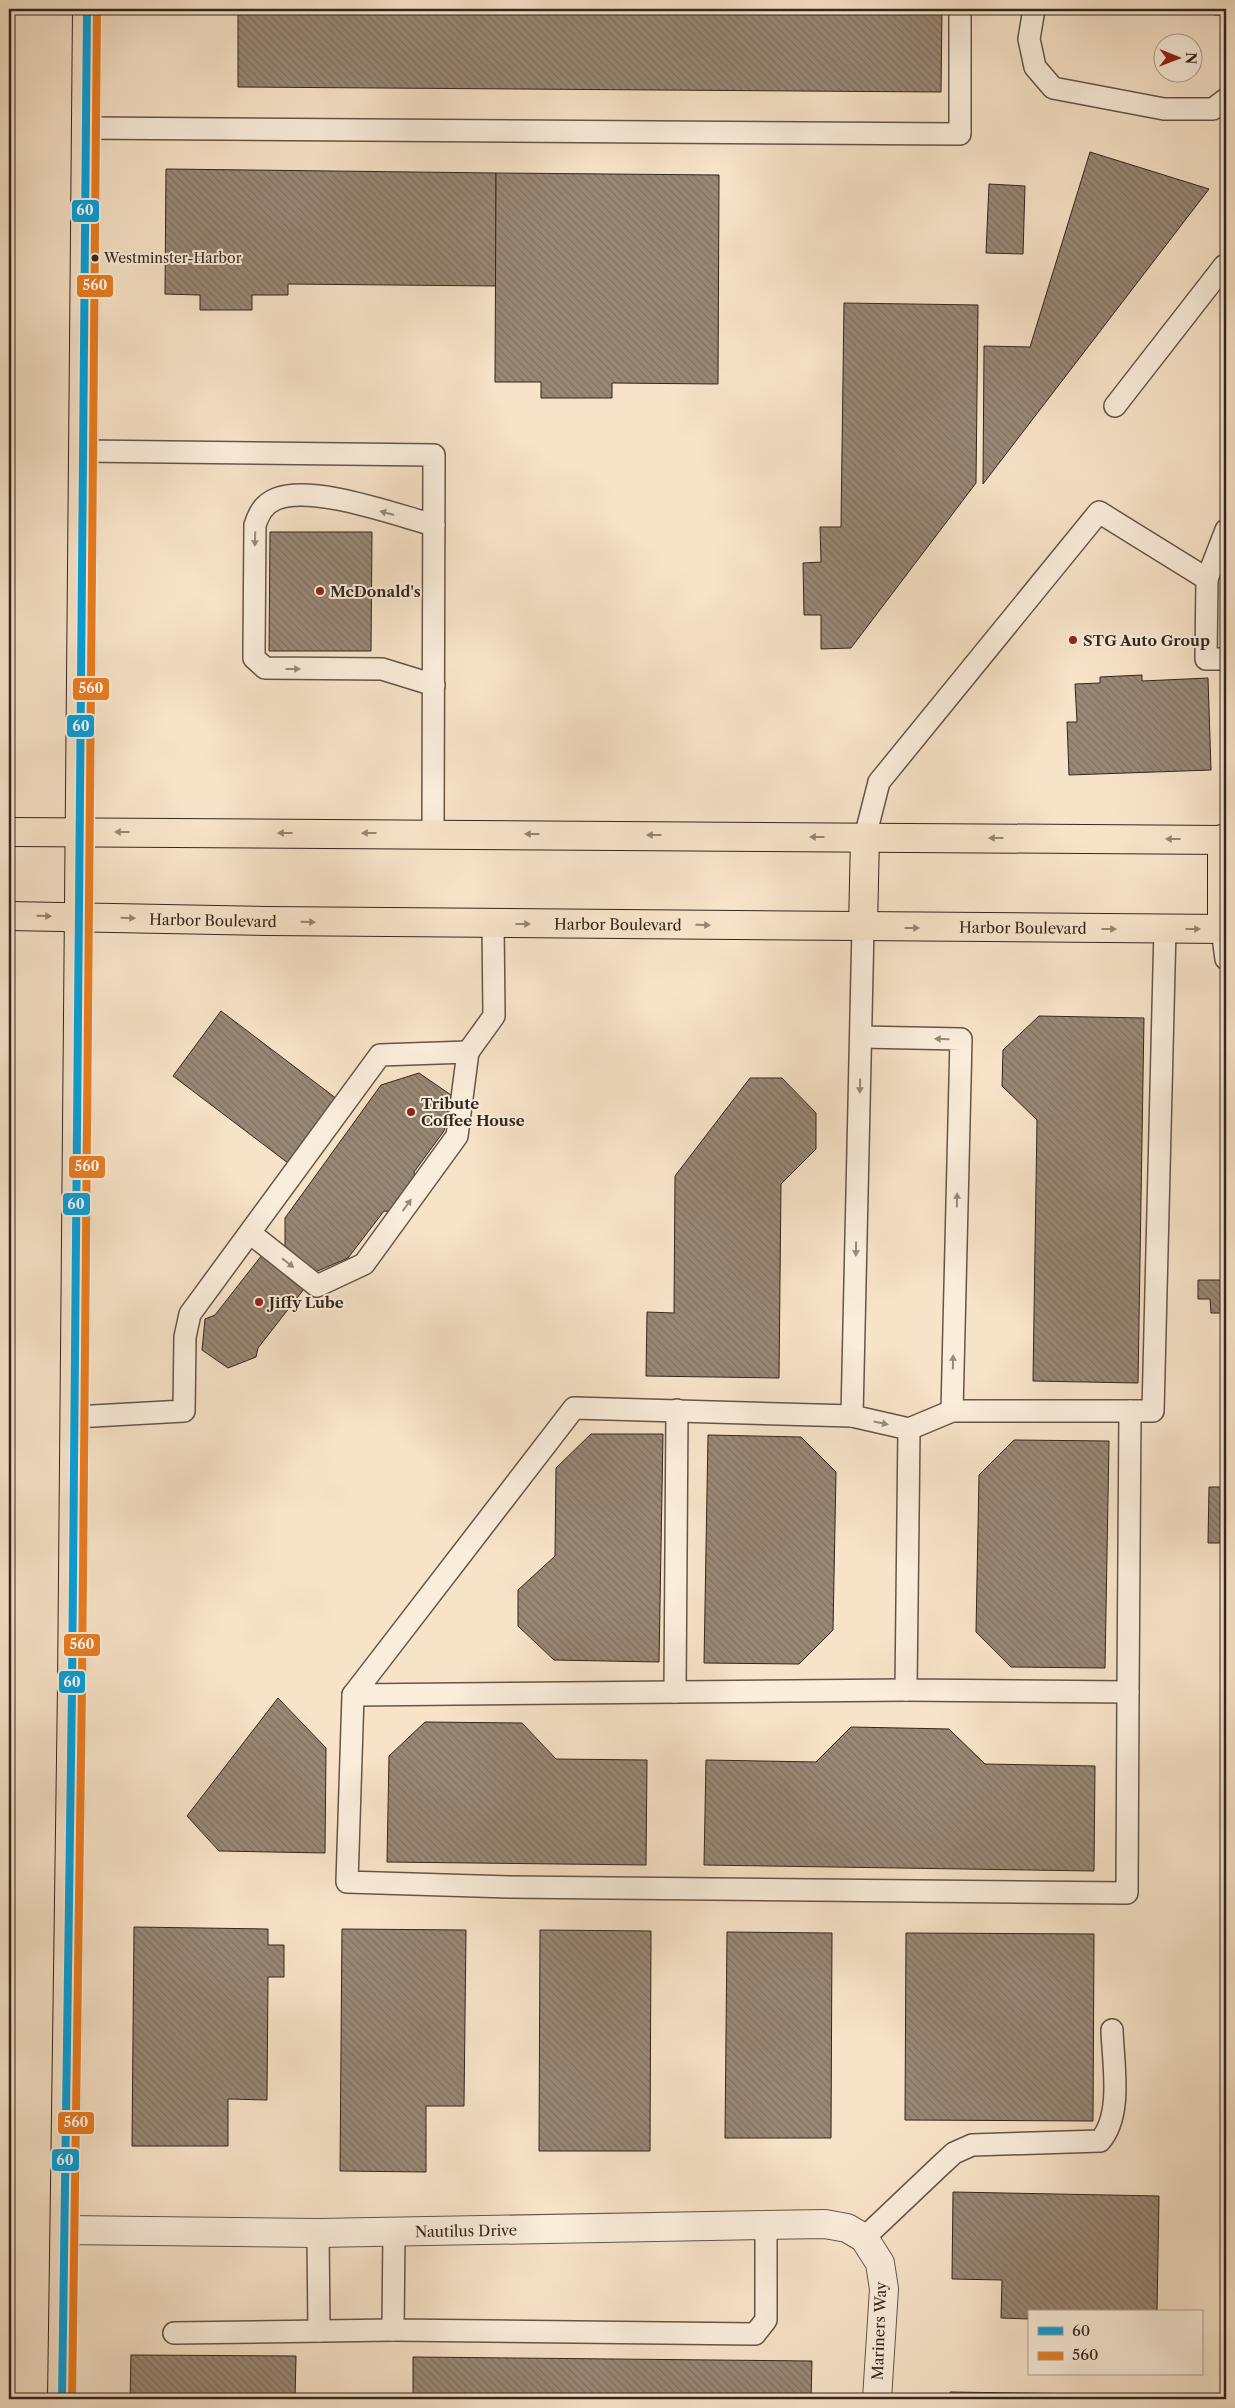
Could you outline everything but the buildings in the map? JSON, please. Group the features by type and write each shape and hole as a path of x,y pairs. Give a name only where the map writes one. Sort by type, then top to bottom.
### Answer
{"main road":[{"path":"62,2399 74,1417 87,9"},
{"path":"9,832 1224,840 1224,929"},
{"path":"863,927 865,837"},
{"name":"Harbor Boulevard","path":"9,916 493,924 1224,929"}],"street":[{"name":"Nautilus Drive","path":"65,2230 318,2233 825,2224 847,2228 864,2238"},
{"name":"Mariners Way","path":"864,2238 880,2263 884,2289 877,2399"}],"lane":[{"path":"86,128 960,134 960,9"},
{"path":"1034,9 1029,39 1035,67 1053,88 1164,109 1213,109 1226,98"},
{"path":"1115,406 1224,266 1226,268"},
{"path":"83,451 434,455 433,834"},
{"path":"434,525 311,495 286,496 267,504 259,513 255,525 254,649 254,658 265,668 382,669 434,685"},
{"path":"865,837 879,782 1098,512 1207,579"},
{"path":"1226,530 1207,579 1206,659 1226,659"},
{"path":"250,1232 317,1286 364,1264 458,1136 468,1052 494,1016 493,924"},
{"path":"852,1416 863,927"},
{"path":"1130,1411 1127,1893 509,1887 347,1882 353,1695 574,1408 852,1416 909,1429 952,1411 1130,1411 1153,1411 1165,929"},
{"path":"1224,929 1226,959"},
{"path":"861,1037 961,1039 952,1411"},
{"path":"74,1417 184,1411 185,1337 190,1314 380,1055 468,1052"},
{"path":"675,1692 677,1410"},
{"path":"906,1690 909,1429"},
{"path":"353,1695 906,1690 1128,1692"},
{"path":"864,2238 940,2164 954,2153 972,2145 1100,2141 1109,2131 1114,2108 1112,2030"},
{"path":"174,2333 392,2330 755,2334 766,2320 766,2225"},
{"path":"392,2330 394,2231"},
{"path":"318,2233 319,2331"}],"transit line":[{"name":"60","path":"62,2399 72,1687 87,9"},
{"name":"560","path":"72,2399 82,1687 97,9"}],"place":[{"name":"Westminster-Harbor","path":"95,258"},
{"name":"McDonald's","path":"320,591"},
{"name":"STG Auto Group","path":"1073,640"},
{"name":"Tribute Coffee House","path":"411,1112"},
{"name":"Jiffy Lube","path":"259,1302"}]}
